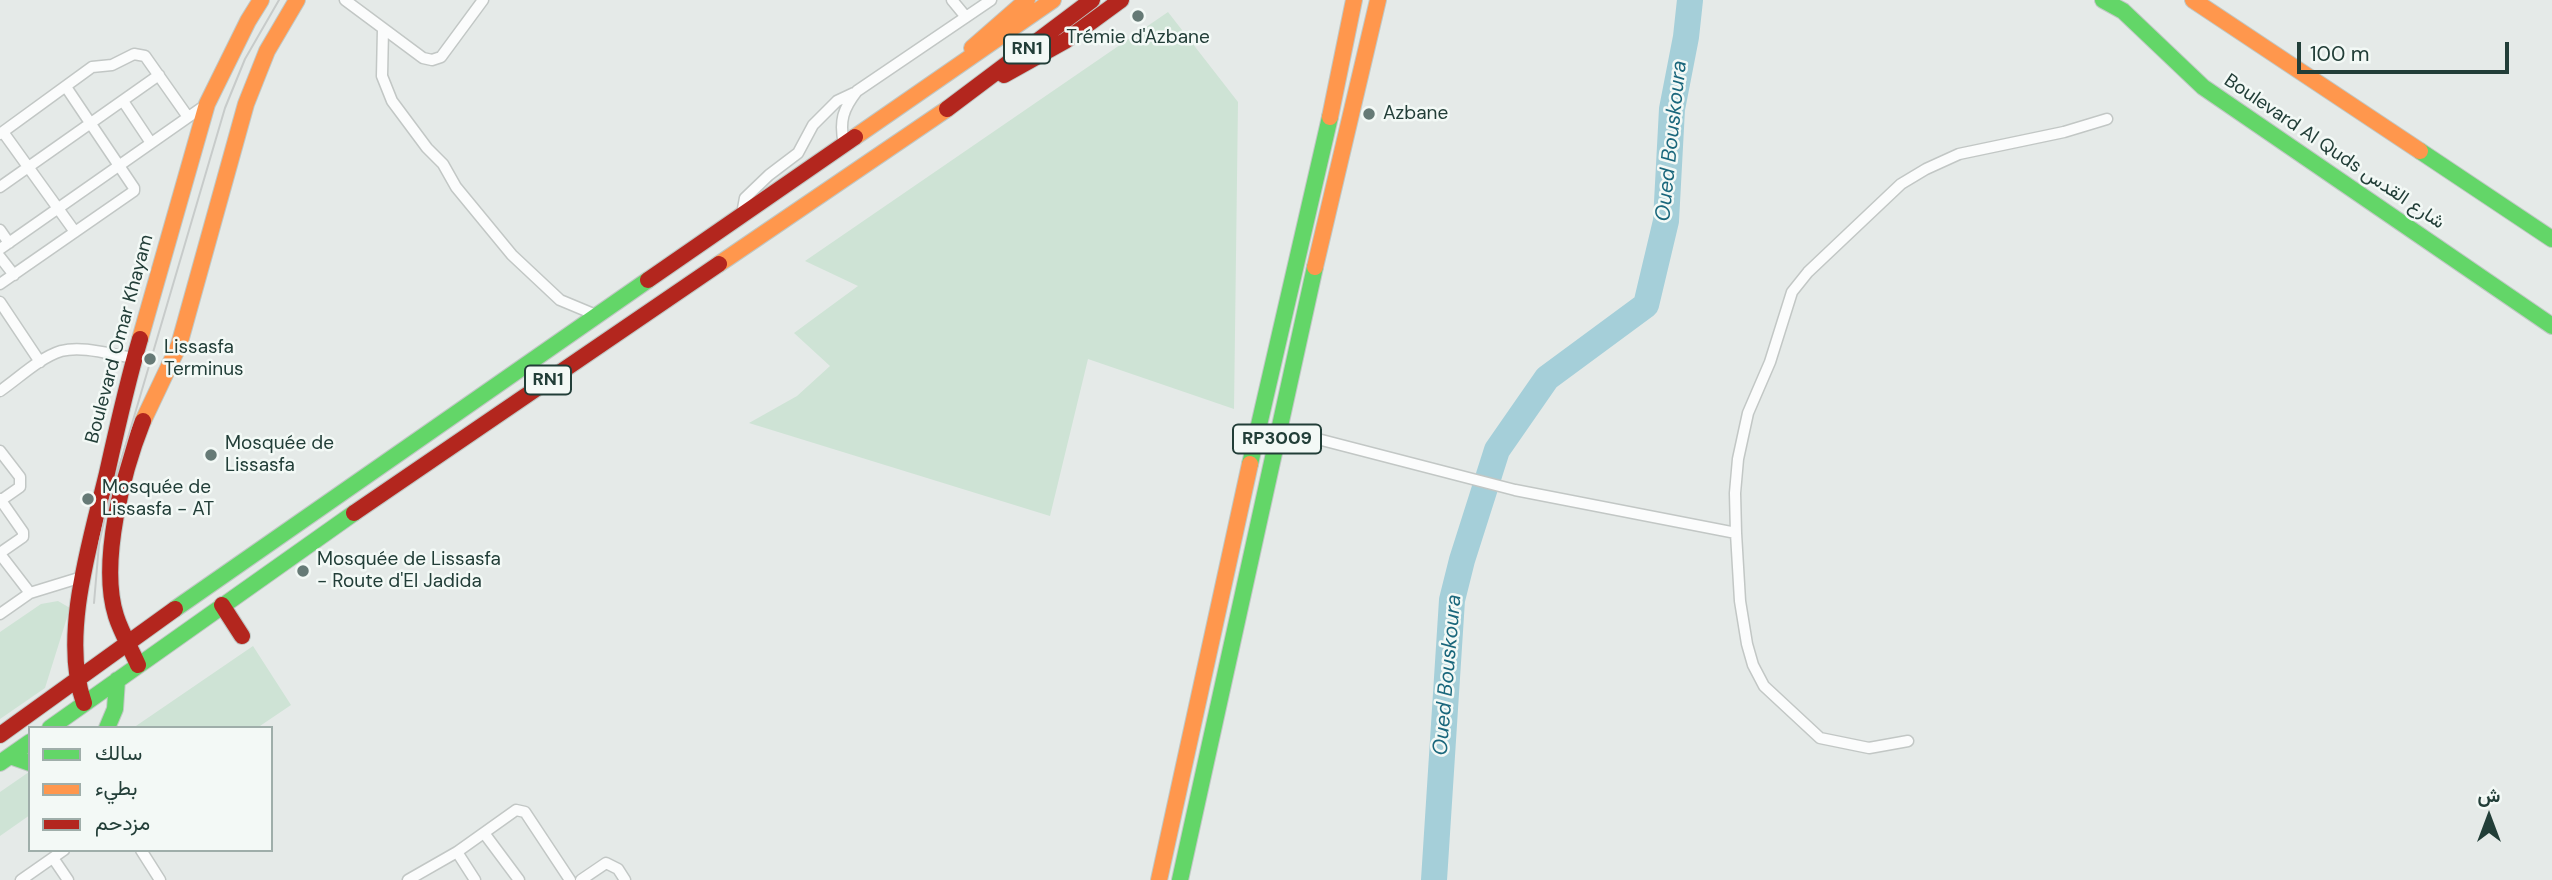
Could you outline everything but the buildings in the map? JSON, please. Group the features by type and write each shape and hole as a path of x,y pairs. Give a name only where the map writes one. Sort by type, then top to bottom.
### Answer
{"main road":[{"name":"Boulevard Omar Khayam","path":"84,703 76,681 75,648 82,577 134,359 207,104 261,0"},
{"path":"138,666 116,616 112,597 110,556 123,487 136,439 153,396 179,345 246,104 267,51 297,0"},
{"path":"942,76 1027,0"},
{"name":"RN1","path":"0,735 128,642 596,315 1053,0"},
{"name":"RN1","path":"56,726 222,605 961,99 1092,0"},
{"path":"961,99 1065,41 1121,0"},
{"name":"RP3009","path":"1159,880 1354,0"},
{"name":"RP3009","path":"1180,880 1279,429 1378,0"},
{"name":"Boulevard Al Quds شارع القدس","path":"2103,0 2118,6 2203,87 2552,326"},
{"path":"2186,0 2221,19"},
{"path":"2193,0 2552,239"},
{"path":"222,605 242,636"},
{"path":"108,726 115,709 117,680"},
{"path":"5,759 28,743"},
{"path":"5,759 28,764"}],"street":[{"path":"345,0 422,58 432,60 441,57 483,0"},
{"path":"952,0 966,17"},
{"path":"743,214 745,198 798,153 813,125 837,101 857,91 991,0"},
{"path":"383,29 382,76 392,101 427,148 443,164 456,187 512,255 560,300 596,315"},
{"path":"75,232 2,133 92,67 112,65 134,54 145,56 188,117"},
{"path":"0,187 159,75"},
{"path":"0,284 134,191 66,87"},
{"path":"844,144 841,128 844,109 857,91"},
{"path":"123,101 150,143"},
{"path":"0,230 4,246 207,104"},
{"path":"1909,741 1869,748 1820,738 1764,686 1753,665 1740,601 1735,493 1738,459 1748,413 1770,362 1792,292 1808,272 1901,184 1959,154 2064,132 2107,119"},
{"path":"0,257 13,275"},
{"path":"0,302 40,362"},
{"path":"0,324 10,316"},
{"path":"0,391 60,351 72,350 134,359"},
{"path":"1279,429 1515,490 1736,533"},
{"path":"0,452 20,477 20,487 0,500 23,532 23,537 0,553 30,593"},
{"path":"0,614 30,593 82,577"},
{"path":"43,704 56,726"},
{"path":"416,878 516,810 525,812 570,880"},
{"path":"484,833 519,880"},
{"path":"24,879 61,852"},
{"path":"142,852 160,880"},
{"path":"457,852 475,880"},
{"path":"53,858 68,880"},
{"path":"582,880 607,863 618,869 625,880"}],"green space":[{"path":"1168,12 1238,102 1234,409 1088,359 1050,516 749,423 797,396 830,366 794,333 858,286 805,261"},
{"path":"58,601 70,608 45,688 0,719 0,632 41,604"},
{"path":"253,646 291,705 260,726 136,726"},
{"path":"28,773 28,816 0,836 0,792"}],"waterway":[{"name":"Oued Bouskoura","path":"1434,880 1452,600 1462,560 1497,450 1547,378 1646,305 1666,221 1672,109 1690,0"}],"tram line":[{"path":"94,603 99,544 106,512 225,108 245,59 279,0"}],"traffic: fast":[{"path":"2103,0 2123,11 2203,87 2552,326"},
{"path":"1250,464 1330,117"},
{"path":"2420,151 2552,239"},
{"path":"1180,880 1315,267"},
{"path":"175,609 648,280"},
{"path":"53,726 354,513"},
{"path":"108,726 115,709 117,680"},
{"path":"0,763 28,743"},
{"path":"10,756 28,762"}],"traffic: slow":[{"path":"140,339 207,104 261,0"},
{"path":"143,421 179,345 246,104 267,51 297,0"},
{"path":"972,48 1027,0"},
{"path":"855,137 1053,0"},
{"path":"1330,117 1354,0"},
{"path":"1315,267 1378,0"},
{"path":"2193,0 2420,151"},
{"path":"719,264 947,109"},
{"path":"1159,880 1250,464"}],"traffic: jam":[{"path":"947,109 1092,0"},
{"path":"1004,75 1065,41 1121,0"},
{"path":"648,280 855,137"},
{"path":"354,513 719,264"},
{"path":"84,703 77,677 75,648 81,588 140,339"},
{"path":"138,665 116,616 111,594 110,570 121,491 143,421"},
{"path":"222,605 242,636"},
{"path":"0,735 175,609"}],"place":[{"name":"Trémie d'Azbane","path":"1138,16"},
{"name":"Azbane","path":"1369,114"},
{"name":"Lissasfa Terminus","path":"150,359"},
{"name":"Mosquée de Lissasfa","path":"211,455"},
{"name":"Mosquée de Lissasfa - AT","path":"88,499"},
{"name":"Mosquée de Lissasfa - Route d'El Jadida","path":"303,571"}]}
